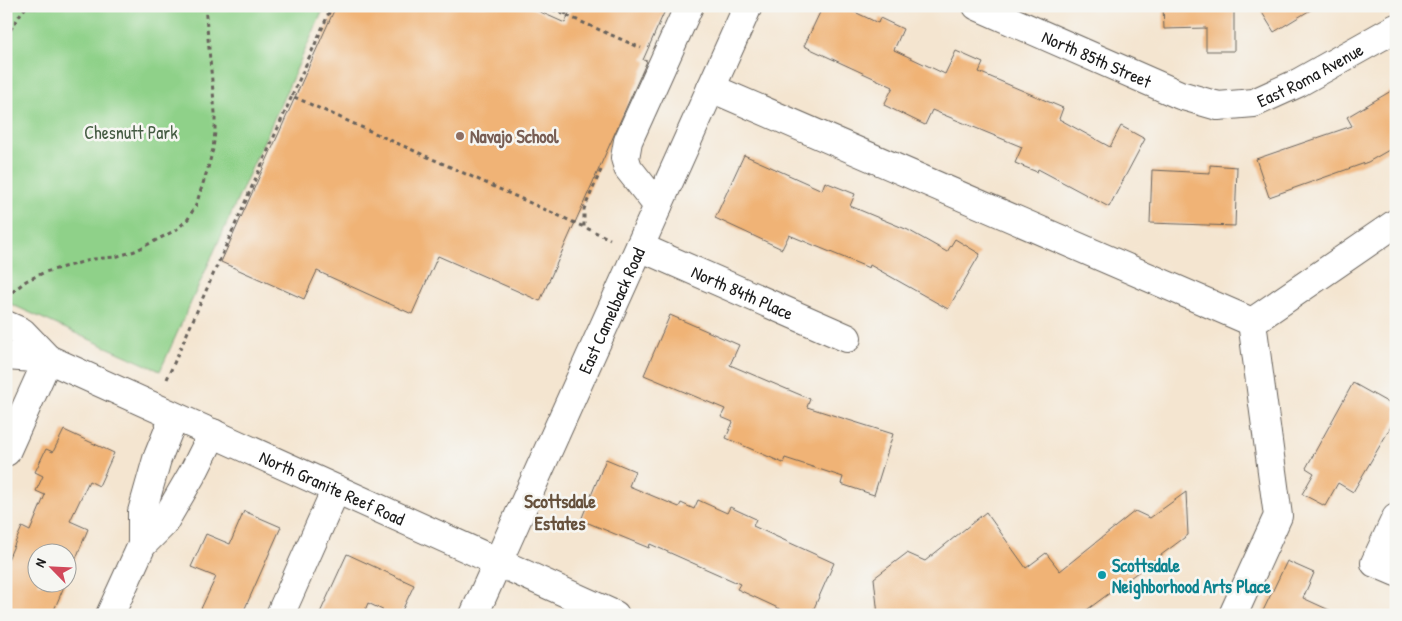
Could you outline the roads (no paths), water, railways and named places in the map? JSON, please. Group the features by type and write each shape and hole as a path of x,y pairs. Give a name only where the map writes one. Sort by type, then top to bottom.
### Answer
{"street":[{"path":"658,206 628,168 625,158 628,141 689,6"},
{"name":"East Camelback Road","path":"474,615 748,6"},
{"name":"North 85th Street","path":"977,6 1180,95 1218,106"},
{"name":"East Roma Avenue","path":"1218,106 1254,102 1298,83 1396,28"},
{"path":"711,88 1252,322"},
{"path":"1252,322 1396,223"},
{"name":"North 84th Place","path":"640,246 847,338"},
{"path":"1233,615 1278,516 1252,322"},
{"name":"North Granite Reef Road","path":"6,325 22,332 48,359"},
{"name":"North Granite Reef Road","path":"6,356 48,359 616,615"},
{"path":"6,452 48,359"},
{"path":"142,545 142,512 157,459 174,416"},
{"path":"110,615 142,545 163,524 195,469 213,433"},
{"path":"280,615 336,489"},
{"path":"1385,568 1396,518"}],"place":[{"name":"Navajo School","path":"460,136"},
{"name":"Scottsdale Neighborhood Arts Place","path":"1102,575"}],"district":[{"name":"Scottsdale Estates","path":"560,512"}],"park label":[{"name":"Chesnutt Park","path":"131,132"}]}
